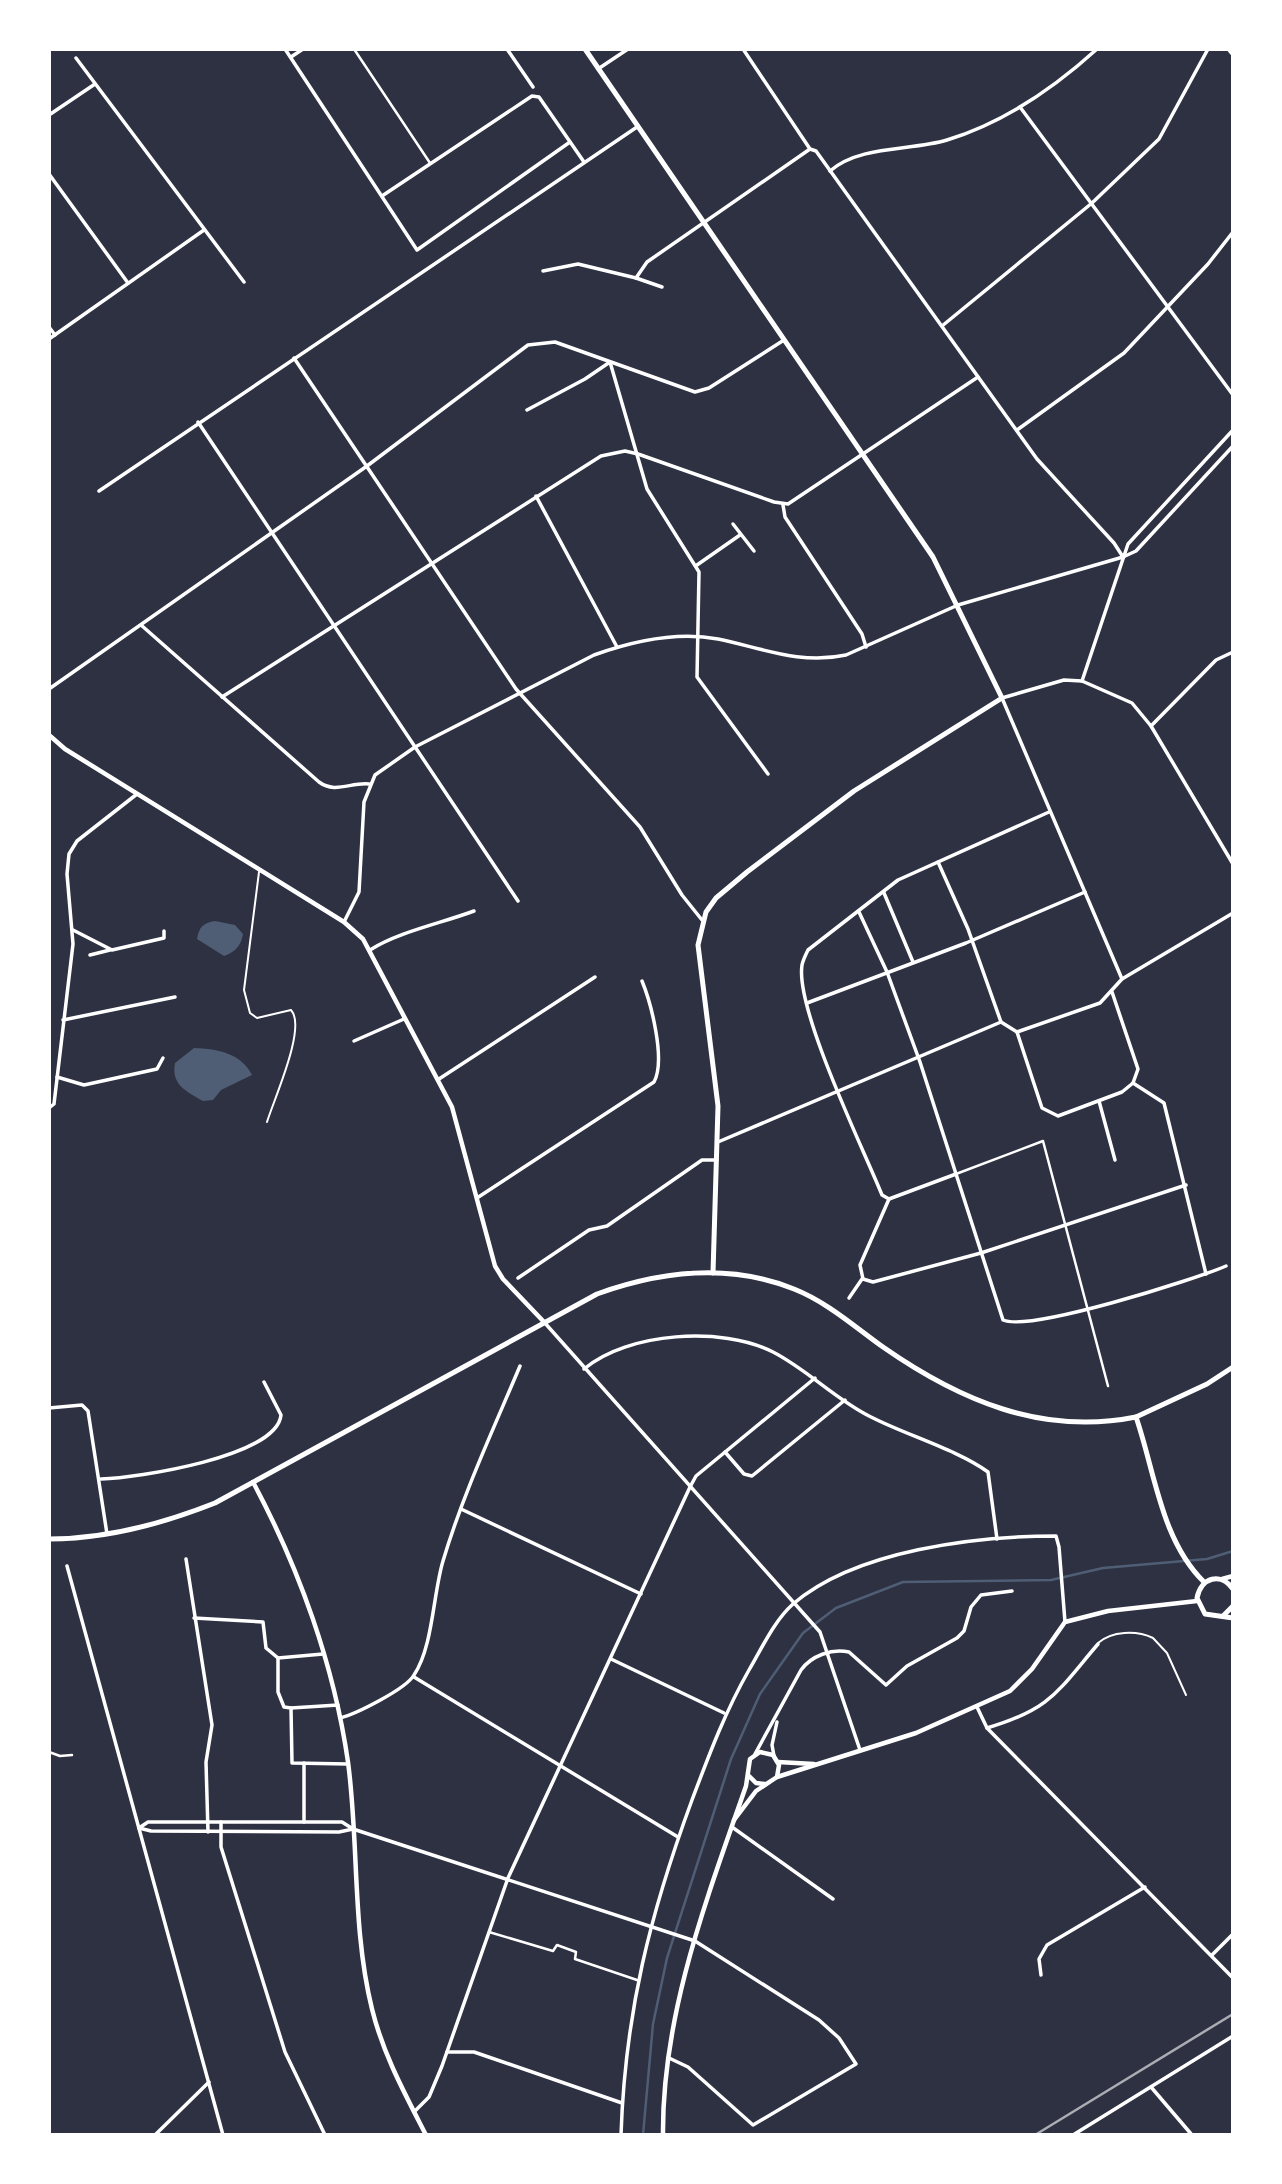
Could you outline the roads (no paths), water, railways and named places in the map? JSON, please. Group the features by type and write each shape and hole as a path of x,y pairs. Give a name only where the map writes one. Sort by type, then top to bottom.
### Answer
{"main road":[{"path":"585,49 933,556 1002,698 876,776 797,832 716,898 702,920 698,945 716,1076 718,1142 713,1273"},
{"path":"49,1539 107,1534 188,1514 253,1482 597,1294 657,1277 713,1273 742,1275 794,1289 828,1307 942,1385 994,1407 1041,1420 1096,1423 1136,1416 1207,1384 1233,1367"},
{"path":"1136,1416 1169,1527 1191,1568 1204,1583"},
{"path":"1233,1589 1222,1579 1204,1583 1198,1592 1197,1601 1205,1614 1233,1618"},
{"path":"1224,1615 1233,1606"}],"street":[{"path":"285,49 417,250 570,142"},
{"path":"290,57 303,49"},
{"path":"354,49 431,163"},
{"path":"507,49 533,87"},
{"path":"598,69 628,49"},
{"path":"743,49 810,149 816,151 1037,458 1114,543 1123,557"},
{"path":"830,171 841,161 944,141 981,129 1060,80 1097,49"},
{"path":"942,326 1092,203 1159,139 1208,49"},
{"path":"1228,49 1233,55"},
{"path":"76,58 244,282"},
{"path":"49,115 95,84"},
{"path":"382,196 532,96 539,97 584,162"},
{"path":"1020,107 1233,395"},
{"path":"99,491 198,422 428,271 637,127"},
{"path":"636,278 647,261 810,149"},
{"path":"49,174 128,283"},
{"path":"49,339 204,230"},
{"path":"1017,430 1124,353 1208,264 1233,232"},
{"path":"544,271 578,264 662,287"},
{"path":"49,327 55,335"},
{"path":"49,689 271,531 367,467 528,345 555,342 699,391 784,340"},
{"path":"294,358 520,693 640,827 682,895 702,920"},
{"path":"527,410 585,379 610,362"},
{"path":"610,362 647,489 697,565 701,581 697,677 768,774"},
{"path":"222,698 601,456 625,451 638,453 783,504 794,502 978,377"},
{"path":"198,422 518,901"},
{"path":"1082,681 1128,544 1232,432"},
{"path":"344,922 359,891 364,802 369,783 385,766 415,747 617,647 658,638 698,637 807,660 846,655 958,605 1123,557 1136,551 1233,446"},
{"path":"536,496 617,647"},
{"path":"783,504 785,517 862,634 866,647"},
{"path":"733,524 754,551"},
{"path":"697,565 740,535"},
{"path":"141,625 326,787 369,783"},
{"path":"1152,726 1216,660 1233,652"},
{"path":"1122,979 1002,698 1064,680 1082,681 1122,696 1152,726 1233,864"},
{"path":"49,735 65,749 344,922 370,950 404,1019 439,1079 458,1123 497,1271 820,1632 860,1750"},
{"path":"49,1108 54,1104 73,930 67,874 69,854 77,841 137,794"},
{"path":"890,1199 882,1195 832,1079 807,1003 802,966 808,950 898,880 1049,812"},
{"path":"938,862 1000,1022 1017,1032 1042,1108 1058,1116 1122,1093 1133,1083 1138,1069 1112,992"},
{"path":"884,892 913,962"},
{"path":"807,1003 1085,892"},
{"path":"370,950 396,936 412,934 474,911"},
{"path":"859,912 887,972 917,1056 1003,1320 1038,1320 1089,1308 1226,1266"},
{"path":"1017,1032 1100,1003 1122,979 1233,913"},
{"path":"73,930 112,950"},
{"path":"90,955 164,938 164,931"},
{"path":"439,1079 595,977"},
{"path":"477,1198 654,1082 658,1075 657,1053 651,1005 642,981"},
{"path":"63,1020 175,997"},
{"path":"354,1041 404,1019"},
{"path":"718,1142 1000,1022"},
{"path":"57,1077 84,1085 158,1069 163,1058"},
{"path":"1133,1083 1164,1104 1206,1274"},
{"path":"1099,1101 1115,1160"},
{"path":"849,1298 863,1279 860,1265 890,1199 1043,1141 1108,1386"},
{"path":"518,1278 589,1230 607,1226 702,1160 717,1160"},
{"path":"863,1279 873,1282 981,1253 1186,1185"},
{"path":"584,1369 606,1354 628,1344 715,1338 734,1339 766,1349 814,1378 868,1416 988,1472 997,1540"},
{"path":"340,1718 365,1708 414,1677 424,1650 443,1562 461,1509 520,1366"},
{"path":"414,2112 429,2098 508,1878 690,1487 696,1476 814,1378"},
{"path":"101,1479 130,1478 204,1462 233,1452 274,1431 281,1415 264,1382"},
{"path":"724,1452 744,1475 753,1476 845,1400"},
{"path":"49,1408 86,1407 101,1479 107,1534"},
{"path":"253,1482 280,1533 338,1705 348,1764 361,1946 369,1996 386,2053 426,2135"},
{"path":"461,1509 641,1594"},
{"path":"621,2135 622,2103 637,1980 650,1925 678,1837 724,1713 780,1619 794,1604 835,1578 884,1560 933,1547 1056,1536 1065,1622"},
{"path":"186,1559 212,1725 206,1762 208,1832"},
{"path":"67,1566 223,2135"},
{"path":"1222,1579 1233,1576"},
{"path":"663,2135 676,2009 695,1941 749,1776 747,1763 778,1717 806,1664 827,1653 849,1652 886,1685 907,1666 957,1638 964,1631 967,1613 981,1595 1012,1591"},
{"path":"734,1820 756,1791 777,1777 912,1735 1010,1691 1032,1669 1065,1622 1108,1611 1197,1601"},
{"path":"194,1618 262,1621 267,1650 278,1658 323,1654"},
{"path":"987,1728 1021,1717 1049,1701 1098,1644"},
{"path":"278,1658 279,1700 285,1707 338,1705"},
{"path":"611,1659 724,1713"},
{"path":"414,1677 678,1837"},
{"path":"977,1707 987,1728 1233,1978"},
{"path":"291,1708 292,1763 348,1764"},
{"path":"777,1777 778,1762 772,1745 778,1717"},
{"path":"49,1752 60,1756 72,1755"},
{"path":"755,1754 765,1752 775,1756"},
{"path":"778,1762 818,1764"},
{"path":"304,1763 304,1822"},
{"path":"749,1776 758,1783 768,1784"},
{"path":"139,1828 148,1822 342,1822 353,1829 685,1936 819,2020 839,2038 856,2064 753,2125 688,2067 669,2059"},
{"path":"221,1822 221,1847 285,2052 325,2135"},
{"path":"732,1827 833,1899"},
{"path":"139,1828 151,1832 340,1832 353,1829"},
{"path":"1041,1975 1039,1959 1045,1947 1146,1887"},
{"path":"489,1932 553,1951 557,1945 576,1952 575,1959 637,1980"},
{"path":"1212,1955 1233,1934"},
{"path":"1073,2135 1233,2036"},
{"path":"447,2052 474,2052 622,2103"},
{"path":"155,2135 209,2082"},
{"path":"1152,2087 1192,2135"}],"lane":[{"path":"260,868 245,984 247,1006 253,1016 263,1019 291,1010 296,1024 289,1061 267,1122"},
{"path":"1098,1644 1111,1635 1139,1634 1153,1638 1167,1653 1186,1695"}],"water":[{"path":"215,921 235,925 243,934 237,948 224,956 197,939 202,926"},
{"path":"194,1048 235,1057 252,1075 221,1090 213,1100 203,1101 185,1090 175,1076 175,1063"}],"waterway":[{"path":"643,2135 653,2024 667,1958 731,1759 760,1694 803,1633 836,1608 903,1582 1051,1580 1103,1568 1207,1559 1233,1551"}],"railway":[{"path":"1035,2135 1233,2014"}]}
